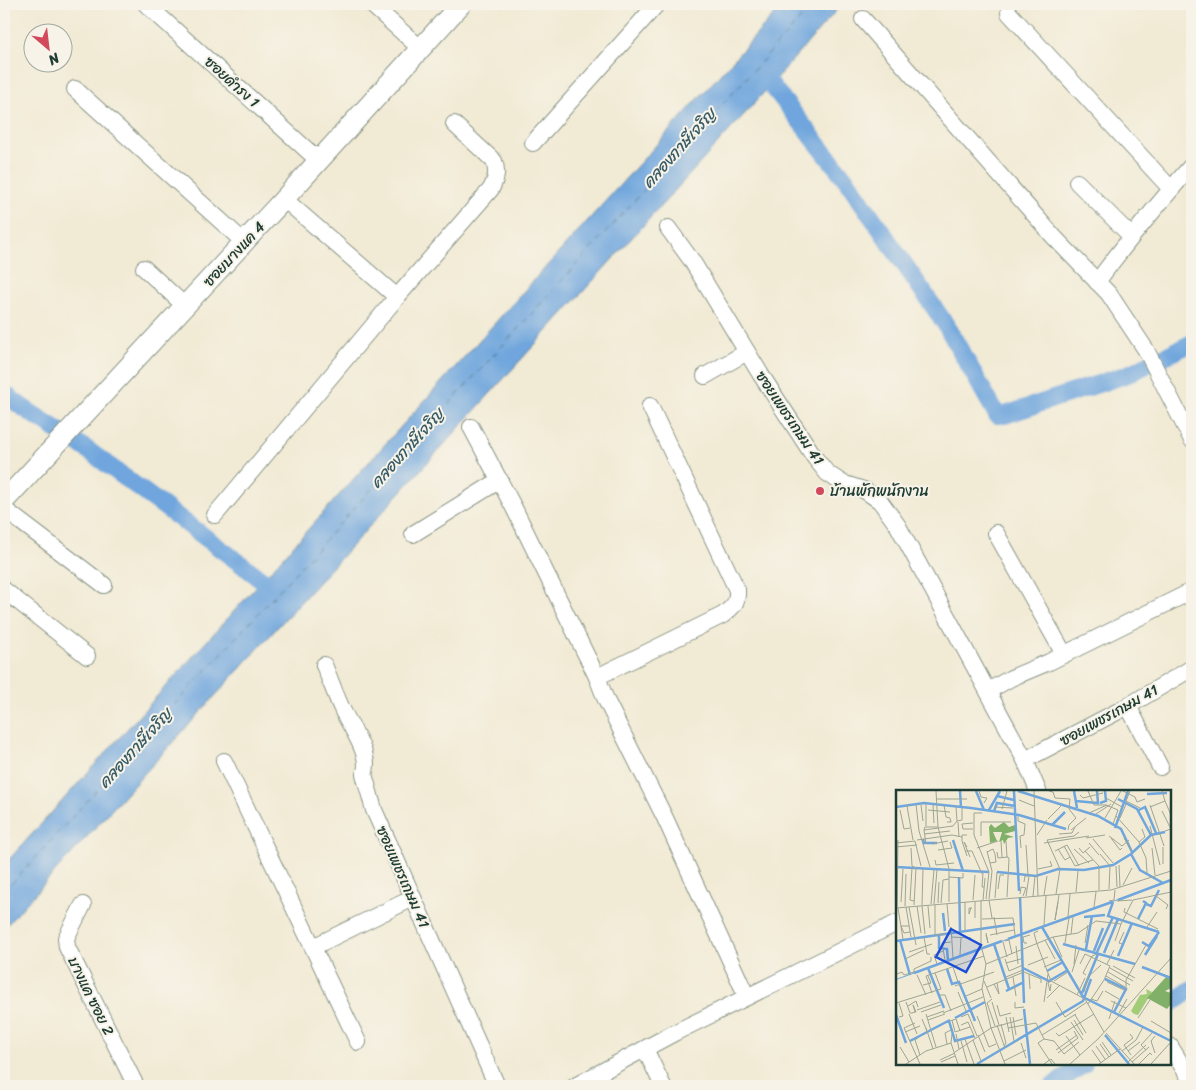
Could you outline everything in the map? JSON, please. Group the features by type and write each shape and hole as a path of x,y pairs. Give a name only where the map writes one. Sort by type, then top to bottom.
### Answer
{"street":[{"name":"ซอยดำรง 1","path":"146,4 318,160"},
{"path":"371,4 420,48"},
{"name":"ซอยบางแค 4","path":"5,501 461,4"},
{"path":"533,143 657,4"},
{"path":"1009,13 1171,189"},
{"path":"863,18 1054,237 1109,294 1146,350 1192,440"},
{"path":"75,89 244,242"},
{"path":"215,515 397,297 492,189 497,178 497,167 494,161 454,124"},
{"path":"1097,282 1131,236 1192,165"},
{"path":"1077,182 1131,236"},
{"path":"284,198 397,297"},
{"name":"ซอยเพชรเกษม 41","path":"668,228 692,260 747,352 815,458 827,473 842,483 872,495 885,506 898,526 988,691 1025,760 1038,790"},
{"path":"144,268 185,306"},
{"path":"706,376 747,352"},
{"path":"597,677 723,615 734,607 738,598 736,590 650,406"},
{"path":"471,427 500,480 597,677 606,700 665,818 747,998"},
{"path":"413,534 500,480"},
{"path":"5,501 104,585"},
{"path":"996,533 1064,654"},
{"path":"4,590 87,656"},
{"path":"988,691 1011,678 1192,591"},
{"name":"ซอยเพชรเกษม 41","path":"324,665 342,709 361,746 366,762 364,774 374,810 497,1086"},
{"name":"ซอยเพชรเกษม 41","path":"1025,760 1128,706 1192,668"},
{"path":"1128,706 1160,767"},
{"path":"224,761 358,1042"},
{"path":"312,947 412,898"},
{"name":"บางแค ซอย 2","path":"83,905 66,938 67,947 136,1086"},
{"path":"575,1086 896,924"},
{"path":"1171,1048 1192,1082"},
{"path":"645,1049 663,1086"}],"water":[{"name":"คลองภาษีเจริญ","path":"784,4 842,4 751,107 4,928 4,865"}],"waterway":[{"path":"757,67 848,182 946,325 997,415 1005,415 1128,374 1192,343"},
{"path":"4,393 85,448 276,590"},
{"path":"1171,1003 1192,989"},
{"path":"1053,1086 1083,1065"}],"ferry route":[{"path":"4,892 814,4"}],"place":[{"name":"บ้านพักพนักงาน","path":"820,491"}]}
